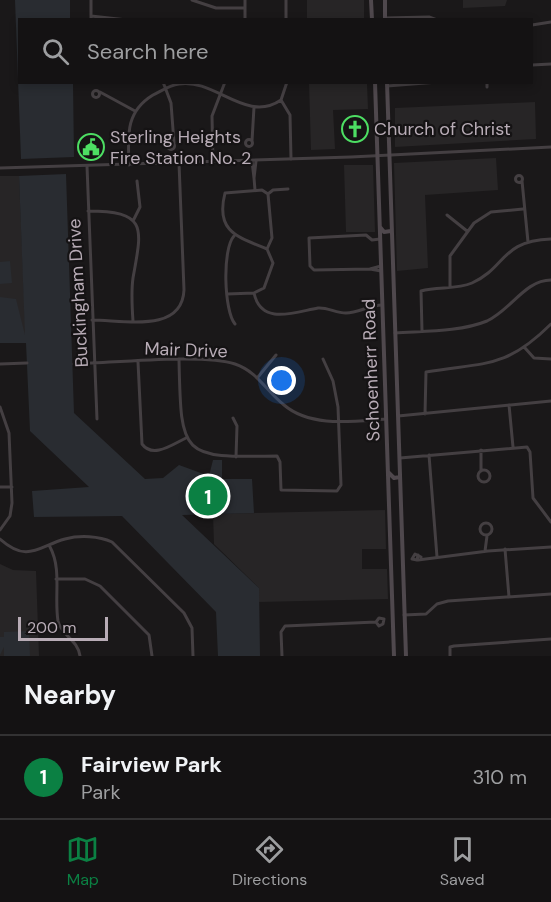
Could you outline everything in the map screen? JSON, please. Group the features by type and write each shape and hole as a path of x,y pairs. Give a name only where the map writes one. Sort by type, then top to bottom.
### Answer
{"main road":[{"path":"371,0 372,18"},
{"path":"385,0 385,18"},
{"name":"Schoenherr Road","path":"375,84 394,656"},
{"name":"Schoenherr Road","path":"387,84 406,656"},
{"path":"380,226 384,232 391,231"},
{"path":"381,280 388,279 393,284"},
{"path":"388,471 393,478 400,477"},
{"path":"390,519 397,519 402,523"}],"street":[{"path":"91,0 91,18"},
{"path":"192,0 216,8 245,8"},
{"path":"245,0 245,18"},
{"path":"286,0 286,18"},
{"path":"407,18 432,18"},
{"path":"533,25 551,22"},
{"path":"533,65 551,64"},
{"path":"164,84 171,103 172,142"},
{"path":"129,165 128,131 135,111 146,100 166,88 180,84"},
{"path":"186,84 255,107 268,107 281,100 286,84"},
{"path":"213,162 212,124 224,84"},
{"path":"101,94 135,111"},
{"path":"281,100 290,115 291,159"},
{"path":"250,139 255,107"},
{"path":"0,168 254,161 551,147"},
{"path":"254,161 255,190"},
{"path":"92,320 133,321 170,317 183,303 180,163"},
{"name":"Buckingham Drive","path":"87,166 97,419"},
{"path":"133,221 140,207 137,181"},
{"path":"520,183 528,242"},
{"path":"268,194 273,190 288,189"},
{"path":"227,294 254,293 266,285 273,266 272,256 267,249 234,236 226,221 224,194 228,191 255,190 268,194"},
{"path":"267,249 272,238 268,194"},
{"path":"450,287 450,256 467,231 479,219 491,212 523,209"},
{"path":"87,211 116,211 133,221 139,231 141,244 132,285 133,321"},
{"path":"447,215 467,231"},
{"path":"380,240 372,240 366,235 309,238 310,266 314,270 381,268"},
{"path":"234,236 228,244 226,258 228,313 235,324"},
{"path":"422,331 421,291 470,284 479,279 506,253 528,242 551,239"},
{"path":"395,333 465,326 486,321 507,309 533,284 551,280"},
{"path":"254,293 257,305 269,314 300,313 319,308 347,313 370,307 383,307"},
{"path":"425,414 424,373 482,365 524,347 551,324"},
{"path":"524,347 534,358 551,359"},
{"path":"258,377 276,356"},
{"path":"179,360 181,420 186,438 206,455 279,457 280,488 284,491 341,489 334,388 322,359"},
{"name":"Mair Drive","path":"74,364 179,360 228,362 258,377 286,407 310,417 338,422 386,418"},
{"path":"138,362 142,444 149,451 154,452 186,438"},
{"path":"0,364 27,363"},
{"path":"398,416 551,401"},
{"path":"509,405 513,447"},
{"path":"0,407 9,433 12,487 11,514 0,530"},
{"path":"233,418 238,428 236,457"},
{"path":"400,458 513,447 529,448 533,498 551,522"},
{"path":"481,450 483,470"},
{"path":"429,455 437,557"},
{"path":"0,487 12,487"},
{"path":"485,551 486,536 494,529 492,525 479,527 482,534 486,536"},
{"path":"0,539 12,548 23,551 40,551 74,537 98,537 116,544 184,613 192,628 194,656"},
{"path":"50,547 55,559 58,624 76,644 80,656"},
{"path":"418,557 551,547"},
{"path":"505,549 508,597"},
{"path":"56,579 85,579 100,586 147,633 151,641 152,656"},
{"path":"404,615 426,614 441,602 551,594"},
{"path":"282,656 283,627 376,622"},
{"path":"450,656 450,647 551,639"}],"shaded area":[{"path":"15,0 70,0 70,18 18,18 18,80"},
{"path":"307,0 364,0 364,18 307,18"},
{"path":"463,0 507,0 505,6 463,8"},
{"path":"18,84 73,84 74,157 21,159"},
{"path":"309,84 367,84 368,109 333,110 335,149 311,150"},
{"path":"535,102 536,139 395,147 395,108"},
{"path":"496,158 498,190 425,195 428,268 397,271 394,163"},
{"path":"344,165 373,165 375,232 346,232"},
{"path":"66,174 74,413 145,479 163,478 179,465 209,476 213,460 222,460 222,479 252,479 254,513 182,515 259,588 260,656 218,656 216,612 122,516 34,517 32,491 89,487 30,431 26,343 0,343 0,297 16,299 25,335 19,176"},
{"path":"0,176 19,176 26,342 0,343"},
{"path":"10,261 12,283 0,284 0,262"},
{"path":"385,510 386,549 362,549 362,569 387,569 388,599 259,602 259,588 214,544 213,514"},
{"path":"0,564 13,570 36,571 39,656 0,656"},
{"path":"29,631 30,656 4,656 4,647 0,655 0,637 4,637 4,632"}],"place":[{"name":"Church of Christ","path":"355,129"},
{"name":"Sterling Heights Fire Station No. 2","path":"91,147"},
{"name":"Fairview Park","path":"208,496"}]}
